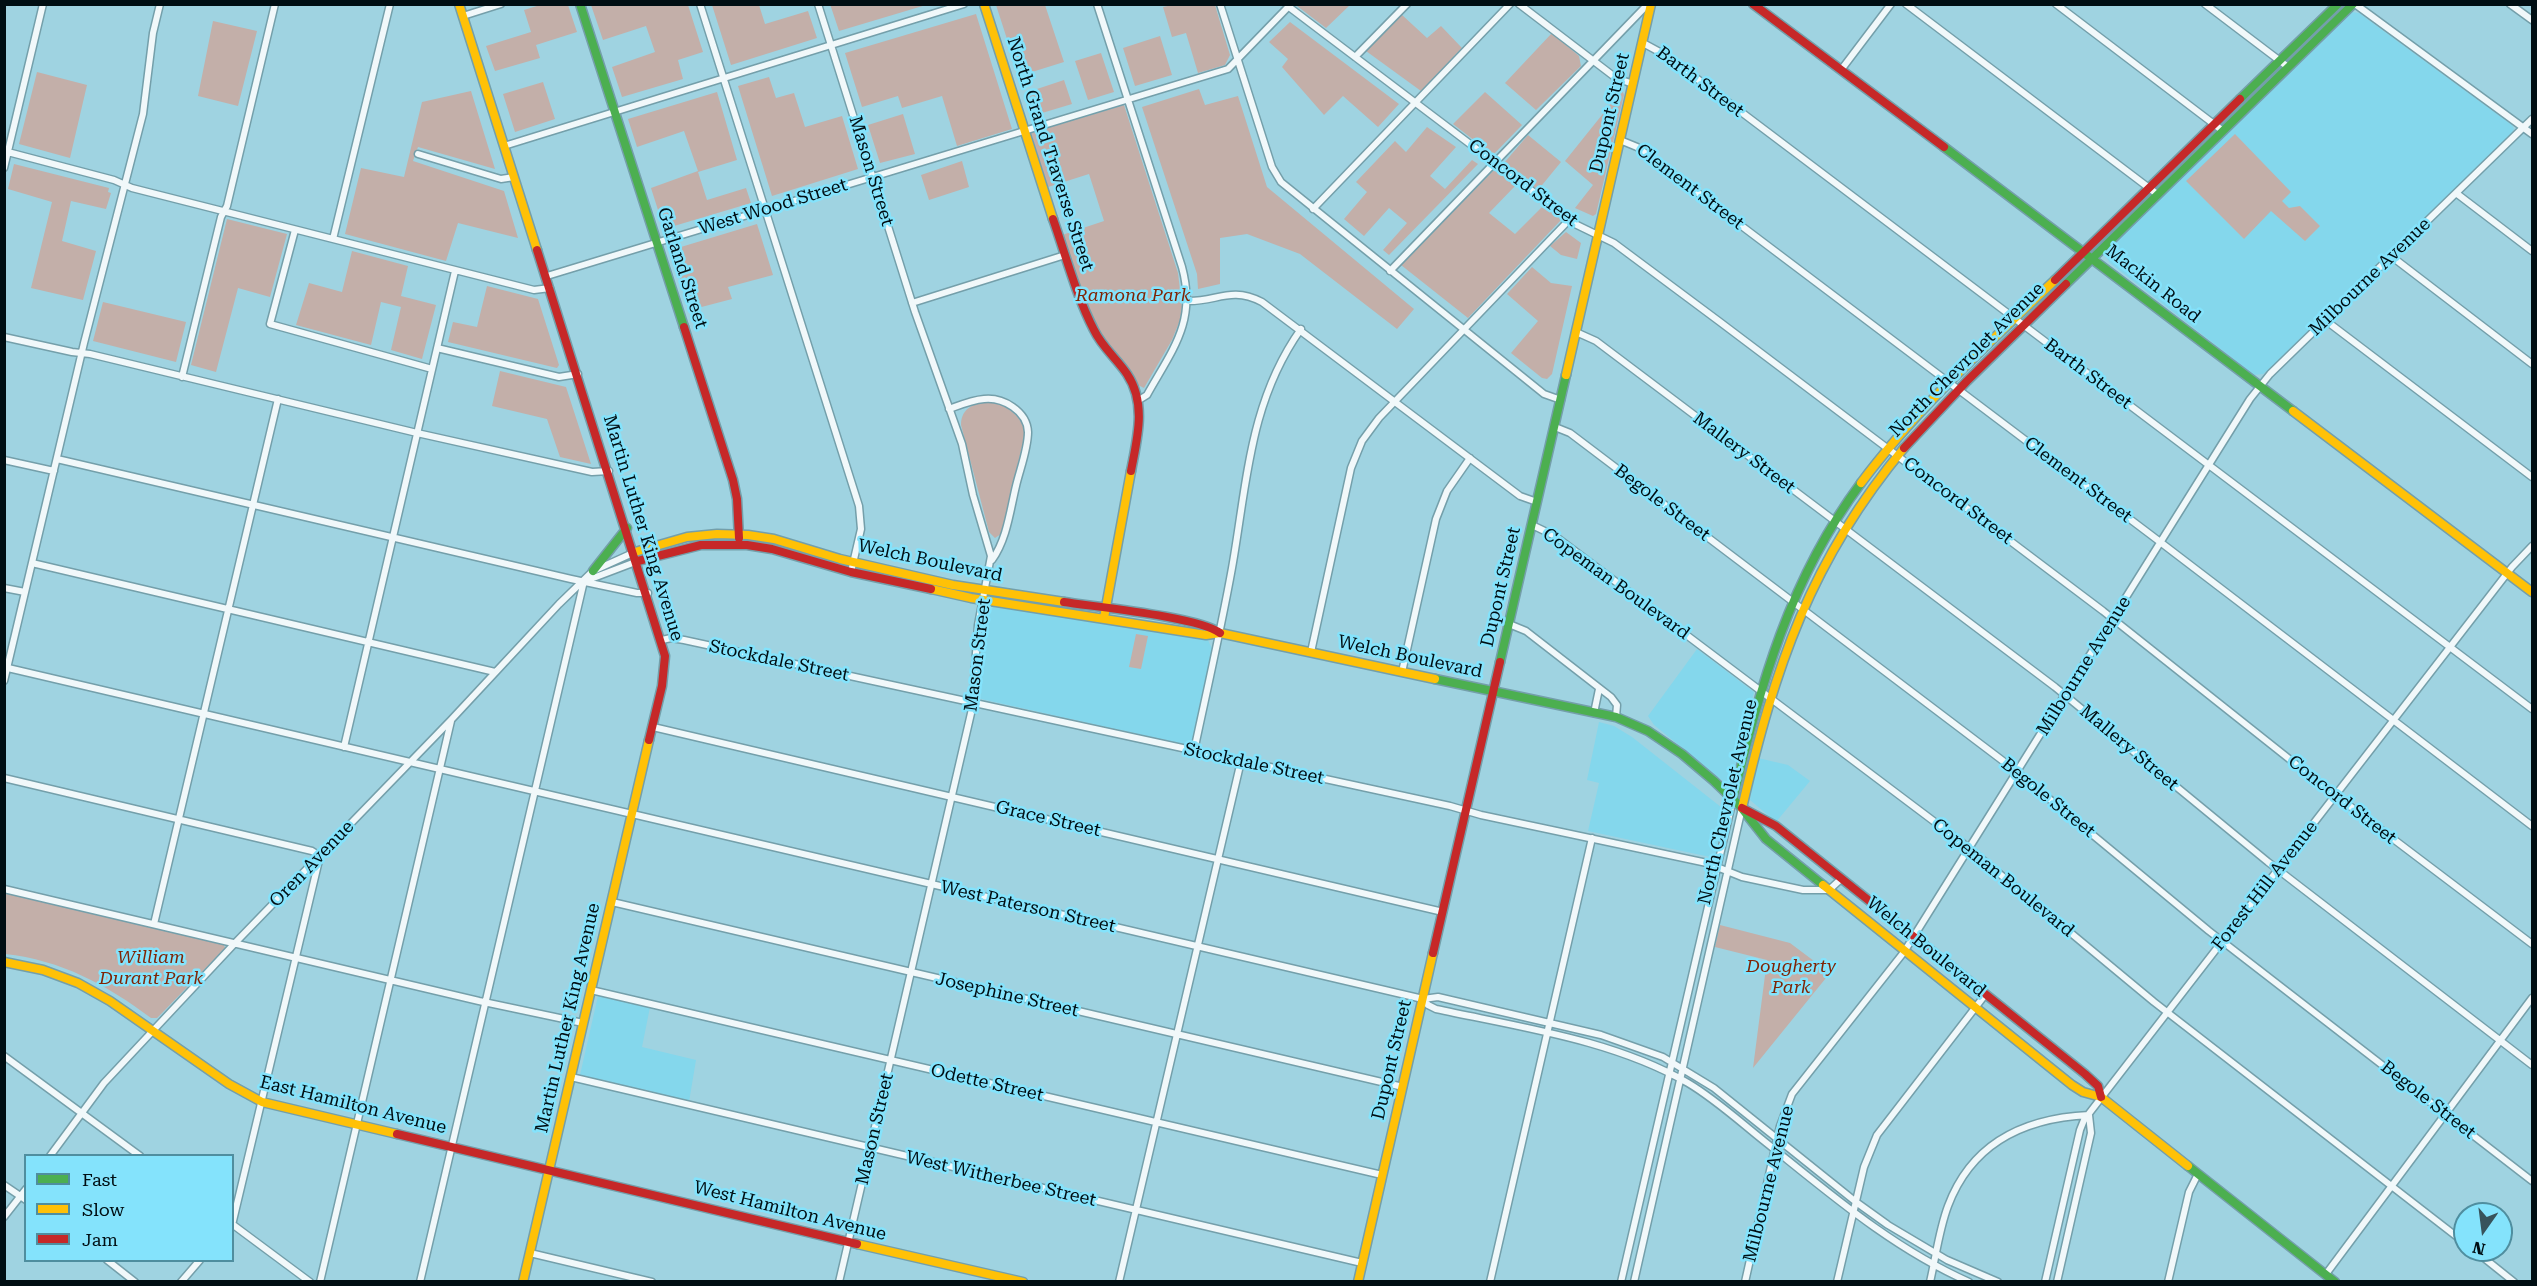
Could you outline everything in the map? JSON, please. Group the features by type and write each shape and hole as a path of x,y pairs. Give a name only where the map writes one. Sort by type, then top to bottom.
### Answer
{"street":[{"path":"4,168 6,151 43,4"},
{"path":"4,681 82,353 143,114 153,33 160,4"},
{"path":"182,377 227,206 275,4"},
{"path":"333,239 390,4"},
{"name":"Martin Luther King Avenue","path":"459,4 648,593 662,640 665,669 523,1281"},
{"path":"463,16 501,4"},
{"name":"Garland Street","path":"580,4 733,480 737,498 739,544"},
{"path":"700,4 859,506 861,525 851,572"},
{"name":"Mason Street","path":"818,4 912,303 962,444 992,561 976,647 973,704 839,1281"},
{"path":"504,146 964,4"},
{"name":"North Grand Traverse Street","path":"984,4 1065,255 1091,327 1129,378 1139,400 1138,434 1105,613"},
{"path":"1097,4 1182,267 1188,301 1185,319 1176,345 1147,395 1139,400"},
{"path":"1220,4 1274,173 1284,185 1544,394 1561,400"},
{"path":"1355,57 1407,4"},
{"path":"1313,209 1510,4"},
{"path":"1519,4 1618,79 1633,84"},
{"path":"1390,271 1649,4"},
{"name":"Dupont Street","path":"1358,1281 1643,43 1649,4"},
{"name":"Mackin Road","path":"1753,4 2084,251 2532,591"},
{"path":"1841,70 1890,4"},
{"path":"1906,4 2157,194"},
{"path":"2056,4 2223,131"},
{"path":"2205,4 2288,67"},
{"name":"North Chevrolet Avenue","path":"1621,1281 1760,691 1793,602 1836,522 1888,448 1949,382 2338,4"},
{"path":"2354,4 2532,134"},
{"name":"North Chevrolet Avenue","path":"1634,1281 1769,697 1801,608 1844,528 1896,455 1958,388 2354,4"},
{"path":"2510,4 2532,20"},
{"name":"West Wood Street","path":"546,276 1228,69 1290,6"},
{"name":"Concord Street","path":"1290,6 1570,219 1624,250 1888,448 2113,619 2336,796 2532,944"},
{"name":"Barth Street","path":"1643,43 1667,56 2532,709"},
{"name":"Milbourne Avenue","path":"1745,1281 1786,1108 1796,1089 1904,952 2259,386 2532,119"},
{"name":"Clement Street","path":"1620,140 1637,147 1958,388 2532,826"},
{"path":"6,151 114,180 132,188 455,271 534,290 550,288"},
{"path":"418,154 501,179 514,177"},
{"path":"2456,193 2532,251"},
{"path":"1311,652 1353,462 1368,432 1570,219"},
{"path":"295,230 270,324 432,369"},
{"path":"912,303 1065,255"},
{"path":"2391,256 2532,364"},
{"path":"344,747 455,271"},
{"name":"Copeman Boulevard","path":"1188,301 1226,294 1249,296 1268,305 1522,497 1537,502"},
{"path":"2325,320 2532,477"},
{"path":"1194,752 1220,633 1253,435 1272,381 1301,329"},
{"name":"Mallery Street","path":"1576,332 1596,341 2065,695 2278,870 2532,1065"},
{"path":"4,337 82,353 595,473 609,471"},
{"path":"437,348 559,377 578,374"},
{"path":"153,924 278,399"},
{"path":"949,409 979,399 993,399 1014,408 1027,425 1026,444 1004,537 992,561"},
{"name":"Begole Street","path":"1555,427 1570,433 2017,772 2223,941 2532,1181"},
{"path":"1402,672 1436,519 1447,491 1470,458"},
{"path":"57,459 253,506 637,593 648,593"},
{"path":"4,460 54,471"},
{"name":"Copeman Boulevard","path":"1532,525 1555,536 1969,849 2167,1012 2453,1234"},
{"path":"593,571 627,528"},
{"name":"Welch Boulevard","path":"636,557 687,537 738,534 774,539 853,562 985,591 1105,613 1210,636 1220,633 1616,717 1652,732 1733,799 1766,839 1904,952 2077,1088 2101,1097 2335,1281"},
{"name":"Welch Boulevard","path":"636,557 691,547 739,544 772,549 851,572 983,600 1105,613"},
{"name":"Forest Hill Avenue","path":"2045,1281 2080,1130 2089,1115 2508,573 2532,546"},
{"name":"Oren Avenue","path":"51,1154 104,1083 559,604 593,571 636,557"},
{"name":"Oren Avenue","path":"584,581 598,578 636,557"},
{"path":"32,563 495,672"},
{"path":"420,1281 584,581"},
{"path":"4,588 25,592"},
{"path":"1509,624 1526,631 1616,703 1616,717"},
{"name":"Stockdale Street","path":"662,640 678,639 1592,838 1717,867 1728,872 1796,889 1828,890"},
{"name":"West Paterson Street","path":"8,668 1198,947 1423,999 1438,997 1626,1042 1672,1061 1714,1088 1856,1202 1936,1254 1998,1281"},
{"path":"1594,713 1599,689"},
{"path":"320,1281 451,720"},
{"name":"Grace Street","path":"653,727 1443,912"},
{"path":"1119,1281 1241,761"},
{"path":"4,778 179,818 312,851 320,856 234,1221"},
{"name":"Welch Boulevard","path":"1742,808 1771,822 2090,1078 2098,1086 2101,1097"},
{"path":"1490,1281 1592,838"},
{"path":"1828,890 1841,879"},
{"path":"4,888 485,1002 584,1023"},
{"name":"Josephine Street","path":"612,902 1403,1087"},
{"name":"East Hamilton Avenue","path":"4,962 38,968 70,979 114,1002 225,1082 262,1102 549,1170"},
{"name":"Odette Street","path":"591,990 1382,1175"},
{"path":"1838,1281 1867,1157 1881,1126 1985,995"},
{"path":"2326,1274 2532,998"},
{"name":"West Paterson Street","path":"1423,999 1433,1008 1616,1051 1681,1079 1712,1099 1853,1213 1888,1238 1934,1265 1969,1281"},
{"path":"4,1056 139,1154"},
{"name":"West Witherbee Street","path":"571,1077 1362,1263"},
{"path":"1930,1281 1945,1214 1955,1189 1968,1168 1986,1150 2007,1135 2033,1123 2089,1115 2091,1133 2057,1281"},
{"name":"West Hamilton Avenue","path":"549,1170 1023,1281"},
{"path":"2168,1281 2189,1192 2198,1174"},
{"path":"4,1185 23,1198 4,1217"},
{"path":"234,1226 310,1281"},
{"path":"1630,1244 1642,1247"},
{"path":"530,1253 652,1281"},
{"path":"110,1262 135,1281"},
{"path":"181,1281 198,1262"},
{"path":"2489,1262 2514,1281"}],"shaded area":[{"path":"2352,12 2359,13 2512,125 2514,129 2269,369 2263,374 2254,375 2110,263 2107,258 2108,249"},
{"path":"993,607 1105,622 1208,640 1212,649 1192,741 1187,745 981,699 981,647 988,612"},
{"path":"1697,649 1754,692 1730,787 1654,725 1648,716"},
{"path":"1599,722 1614,726 1632,737 1726,811 1715,858 1588,831 1599,783 1587,780"},
{"path":"1758,758 1788,765 1810,781 1776,822 1750,800"},
{"path":"598,996 650,1007 642,1047 696,1060 689,1102 580,1075"}],"green space":[{"path":"830,4 926,4 926,5 839,31"},
{"path":"1299,4 1350,5 1326,28 1297,6"},
{"path":"540,5 568,5 577,32 536,45 540,58 495,71 486,46 531,32 524,10"},
{"path":"591,5 688,5 703,52 678,60 683,79 622,97 612,67 655,52 646,26 603,40"},
{"path":"712,5 759,5 765,24 808,11 817,38 731,65"},
{"path":"996,5 1045,5 1064,62 1019,76"},
{"path":"1215,5 1230,55 1225,65 1198,73 1186,33 1172,37 1163,7"},
{"path":"976,14 1012,129 957,146 942,96 902,108 898,96 862,107 845,53"},
{"path":"1401,14 1427,38 1441,26 1462,48 1421,91 1366,51"},
{"path":"213,21 257,31 238,106 198,96"},
{"path":"1290,22 1399,104 1378,127 1343,96 1324,115 1282,67 1288,59 1269,42"},
{"path":"1552,33 1579,56 1581,66 1536,110 1505,83"},
{"path":"1160,36 1172,75 1135,86 1123,48"},
{"path":"1101,53 1114,92 1088,100 1075,61"},
{"path":"37,72 87,85 70,158 19,144"},
{"path":"769,77 776,98 794,93 805,127 842,116 858,169 772,196 738,86"},
{"path":"1064,80 1072,104 1032,116 1025,93"},
{"path":"543,82 555,119 515,132 503,94"},
{"path":"1199,89 1205,105 1238,96 1267,187 1414,309 1397,329 1300,254 1247,234 1220,238 1220,284 1198,289 1197,274 1142,107"},
{"path":"1622,90 1624,95 1596,214 1593,216 1575,208 1593,185 1565,161"},
{"path":"471,91 495,169 418,147 413,161 504,191 518,238 458,223 446,261 345,234 361,168 404,177 422,102"},
{"path":"717,92 737,160 698,172 707,200 746,188 751,203 664,229 651,188 698,171 684,131 637,147 628,119"},
{"path":"1485,92 1522,125 1493,155 1453,124"},
{"name":"Ramona Park","path":"1124,105 1178,273 1182,307 1180,320 1172,340 1144,388 1138,385 1093,321 1078,285 1062,235 1104,221 1089,174 1048,187 1031,133"},
{"path":"903,114 915,154 880,163 868,125"},
{"path":"1427,127 1456,147 1430,176 1445,189 1472,160 1478,164 1389,255 1383,250 1407,223 1389,208 1364,236 1344,219 1367,192 1356,182 1395,141 1406,152"},
{"path":"2235,134 2291,192 2282,201 2289,208 2300,206 2320,226 2305,241 2271,211 2244,239 2186,181"},
{"path":"1528,135 1561,162 1538,190 1506,167 1504,163"},
{"path":"962,161 969,187 929,200 921,175"},
{"path":"14,164 109,188 108,192 111,193 106,209 71,201 62,241 96,251 83,300 31,288 52,202 8,189"},
{"path":"1494,170 1516,185 1489,213 1515,234 1544,205 1562,219 1468,318 1401,265"},
{"path":"227,219 287,234 270,297 238,288 216,372 191,365"},
{"path":"757,224 773,275 728,287 732,299 690,310 671,250"},
{"path":"1566,232 1581,243 1577,259 1561,255 1550,246"},
{"path":"352,251 408,266 401,296 436,305 422,359 391,350 401,307 381,302 371,345 296,325 309,283 342,292"},
{"path":"1532,267 1551,283 1572,286 1552,374 1547,379 1542,378 1511,353 1538,321 1507,294"},
{"path":"487,286 538,299 559,365 557,368 448,342 453,322 477,327"},
{"path":"103,302 186,322 176,362 93,341"},
{"path":"500,371 566,387 591,464 560,457 547,419 492,406"},
{"path":"992,402 1014,413 1021,422 1025,434 1001,534 995,538 989,532 961,425 964,414 970,407"},
{"path":"1136,634 1148,636 1141,669 1129,667"},
{"name":"William Durant Park","path":"5,893 224,945 225,948 157,1018 151,1018 118,995 64,968 26,957 5,954"},
{"name":"Dougherty Park","path":"1720,925 1790,943 1830,973 1753,1068 1767,960 1715,947"}],"traffic: fast":[{"path":"580,4 684,327"},
{"path":"2240,99 2338,4"},
{"path":"2066,284 2353,4"},
{"path":"1944,147 2293,411"},
{"path":"1500,662 1566,375"},
{"path":"1733,799 1755,715 1780,634 1815,557 1861,483"},
{"path":"593,571 627,528"},
{"path":"1435,679 1616,717 1648,731 1682,754 1714,781 1740,806 1766,839 1823,885"},
{"path":"2188,1166 2335,1282"}],"traffic: slow":[{"path":"459,4 537,250"},
{"path":"984,4 1053,219"},
{"path":"1566,375 1651,4"},
{"path":"1861,483 1929,403 2055,280"},
{"path":"2293,411 2532,592"},
{"path":"1742,808 1768,708 1800,618 1820,574 1844,532 1871,490 1904,448"},
{"path":"1104,618 1131,471"},
{"path":"635,552 687,537 717,534 748,535 774,539 840,559 953,585 1064,602"},
{"path":"931,589 971,598 1206,635 1220,633 1435,679"},
{"path":"523,1282 649,740"},
{"path":"1823,885 2072,1085 2083,1092 2101,1097 2188,1166"},
{"path":"1358,1282 1433,953"},
{"path":"4,962 43,970 78,983 110,1001 229,1084 262,1102 397,1134"},
{"path":"857,1244 1023,1282"}],"traffic: jam":[{"path":"1753,4 1944,147"},
{"path":"2055,280 2240,99"},
{"path":"1053,219 1094,330 1127,374 1137,397 1139,422 1131,471"},
{"path":"537,250 665,656 662,686 649,740"},
{"path":"1904,448 1967,381 2066,284"},
{"path":"684,327 733,480 737,499 739,538"},
{"path":"638,561 701,545 747,545 772,549 851,572 931,589"},
{"path":"1064,602 1170,617 1209,627 1220,633"},
{"path":"1433,953 1500,662"},
{"path":"1742,808 1776,826 2085,1074 2098,1086 2101,1097"},
{"path":"397,1134 857,1244"}]}
